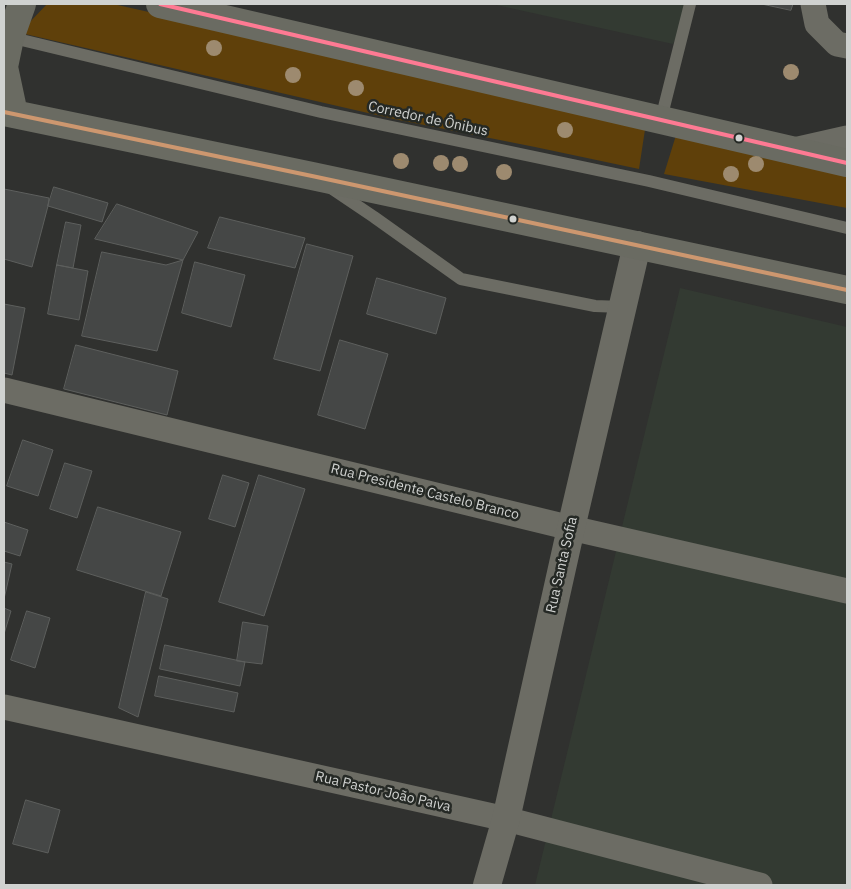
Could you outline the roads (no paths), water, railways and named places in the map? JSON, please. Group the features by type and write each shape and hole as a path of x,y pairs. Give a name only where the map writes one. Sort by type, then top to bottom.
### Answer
{"highway":[{"path":"22,4 7,37 4,67 9,113 847,290"},
{"path":"160,4 847,163"}],"street":[{"path":"813,4 818,24 842,45"},
{"path":"794,150 847,138"},
{"name":"Rua Santa Sofia","path":"487,885 506,819 637,245"},
{"name":"Rua Presidente Castelo Branco","path":"4,390 571,528 847,591"},
{"name":"Rua Pastor João Paiva","path":"4,707 506,819 760,885"}],"lane":[{"path":"661,119 690,4"},
{"name":"Corredor de Ônibus","path":"7,37 321,112 649,181 847,228"},
{"path":"312,176 374,216 462,279 595,306 622,307"}]}
